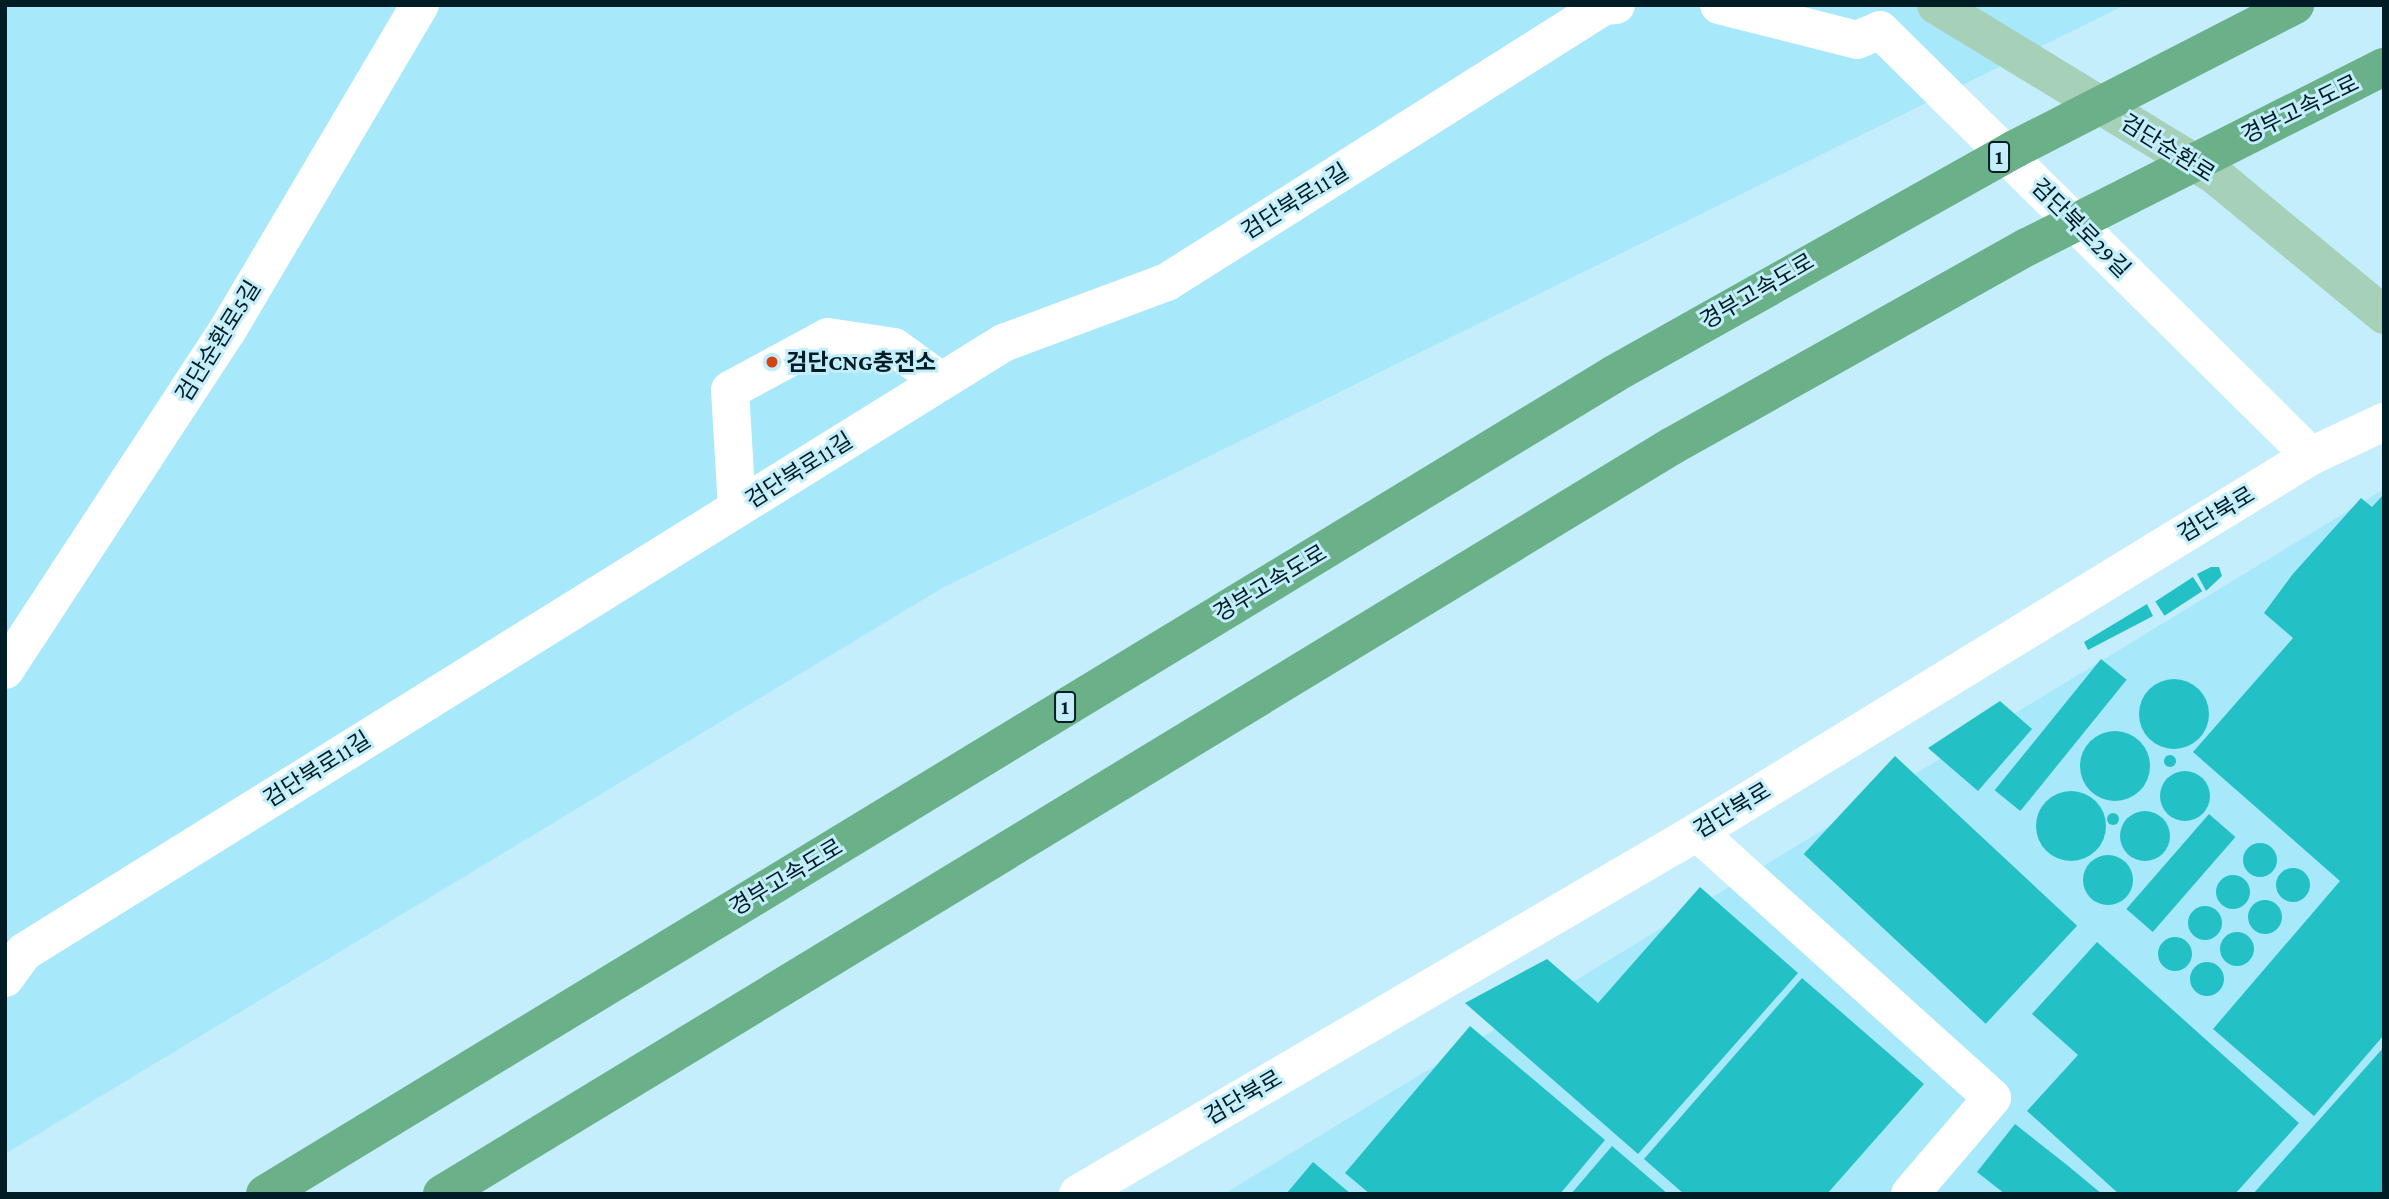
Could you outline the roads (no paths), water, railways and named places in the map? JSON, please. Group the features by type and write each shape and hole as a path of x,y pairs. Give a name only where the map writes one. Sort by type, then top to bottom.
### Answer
{"highway":[{"name":"경부고속도로","path":"265,1194 1614,374 1869,228 2294,5"},
{"name":"경부고속도로","path":"442,1194 1672,446 1947,290 2384,67"}],"main road":[{"name":"검단순환로","path":"1936,5 2216,176 2384,314"}],"street":[{"name":"검단순환로5길","path":"5,670 227,331 420,5"},
{"name":"검단북로11길","path":"5,978 24,951 1003,342 1167,282 1604,6 1616,5"},
{"name":"검단북로29길","path":"1719,5 1857,40 1880,30 2311,456"},
{"path":"737,508 730,390 828,337 894,347 941,381"},
{"name":"검단북로","path":"1078,1194 1697,832 2311,456 2384,422"},
{"path":"1697,832 1992,1098 1910,1194"}],"place":[{"name":"검단CNG충전소","path":"772,362"}]}
